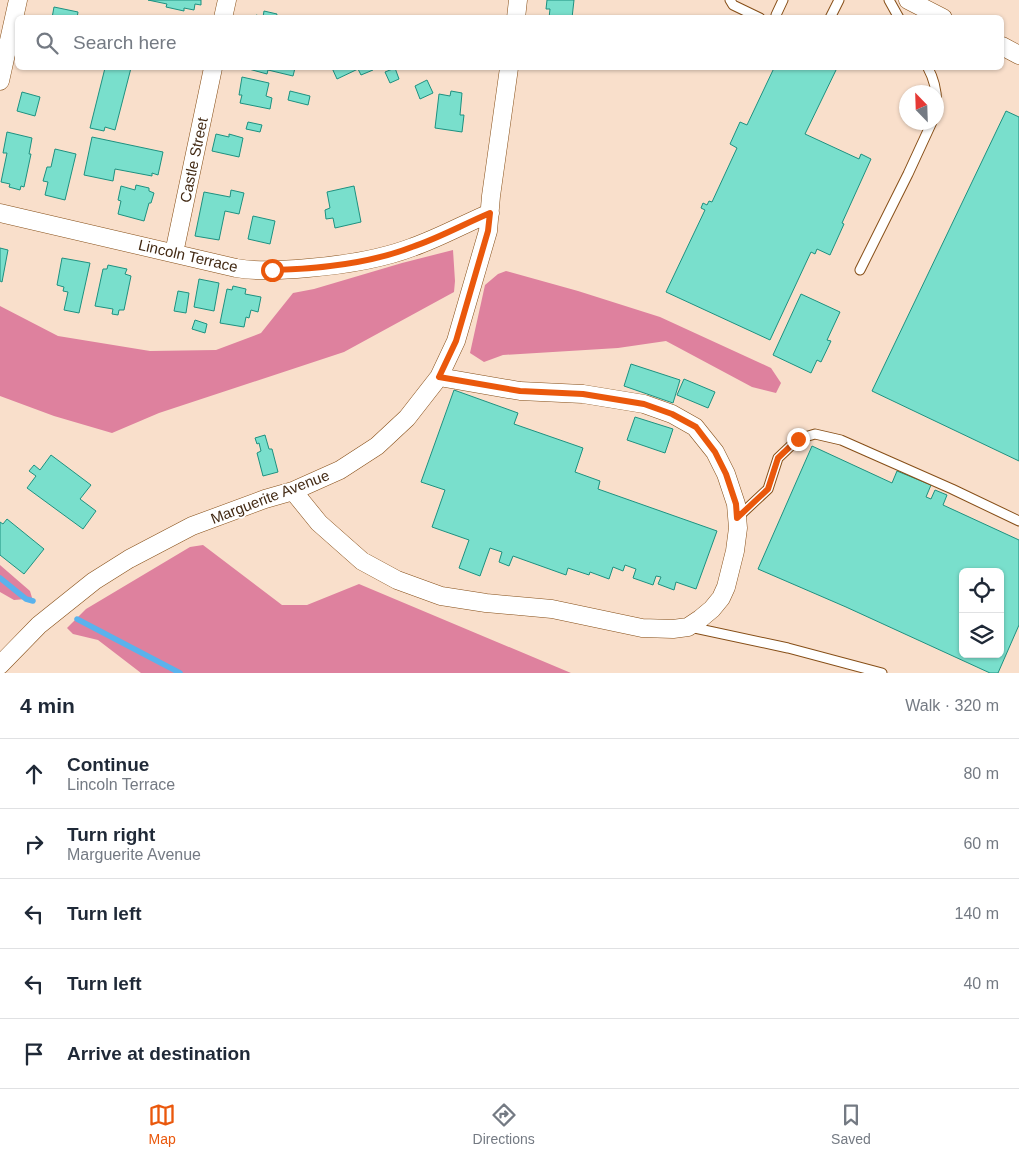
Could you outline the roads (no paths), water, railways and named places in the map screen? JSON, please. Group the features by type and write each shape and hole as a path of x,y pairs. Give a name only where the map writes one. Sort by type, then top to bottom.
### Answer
{"street":[{"path":"0,81 18,0"},
{"path":"224,15 227,0"},
{"path":"516,15 518,0"},
{"path":"908,0 938,15"},
{"path":"1004,47 1019,55"},
{"name":"Castle Street","path":"174,253 213,70"},
{"name":"Marguerite Avenue","path":"0,665 39,624 94,581 129,558 192,526 264,499 293,491 340,470 376,446 407,418 439,377 456,341 488,231 509,70"},
{"name":"Lincoln Terrace","path":"0,213 244,270 326,267 365,260 402,251 424,243 490,213"},
{"path":"293,491 319,523 362,562 397,580 441,596 486,603 552,609 642,628 673,629 688,626 700,619 721,598 736,551 738,528 736,504 726,474 715,452 696,427 672,414 644,404 583,394 520,391 439,377"}],"lane":[{"path":"730,0 733,6 753,15"},
{"path":"778,15 783,0"},
{"path":"832,15 839,0"},
{"path":"889,0 897,15"},
{"path":"929,70 934,85"},
{"path":"860,270 928,130"},
{"path":"737,518 768,489 778,458 798,439 815,434 841,440 1019,521"},
{"path":"688,626 788,648 882,673"}],"waterway":[{"path":"0,578 26,599 33,601"},
{"path":"77,619 180,673"}]}
